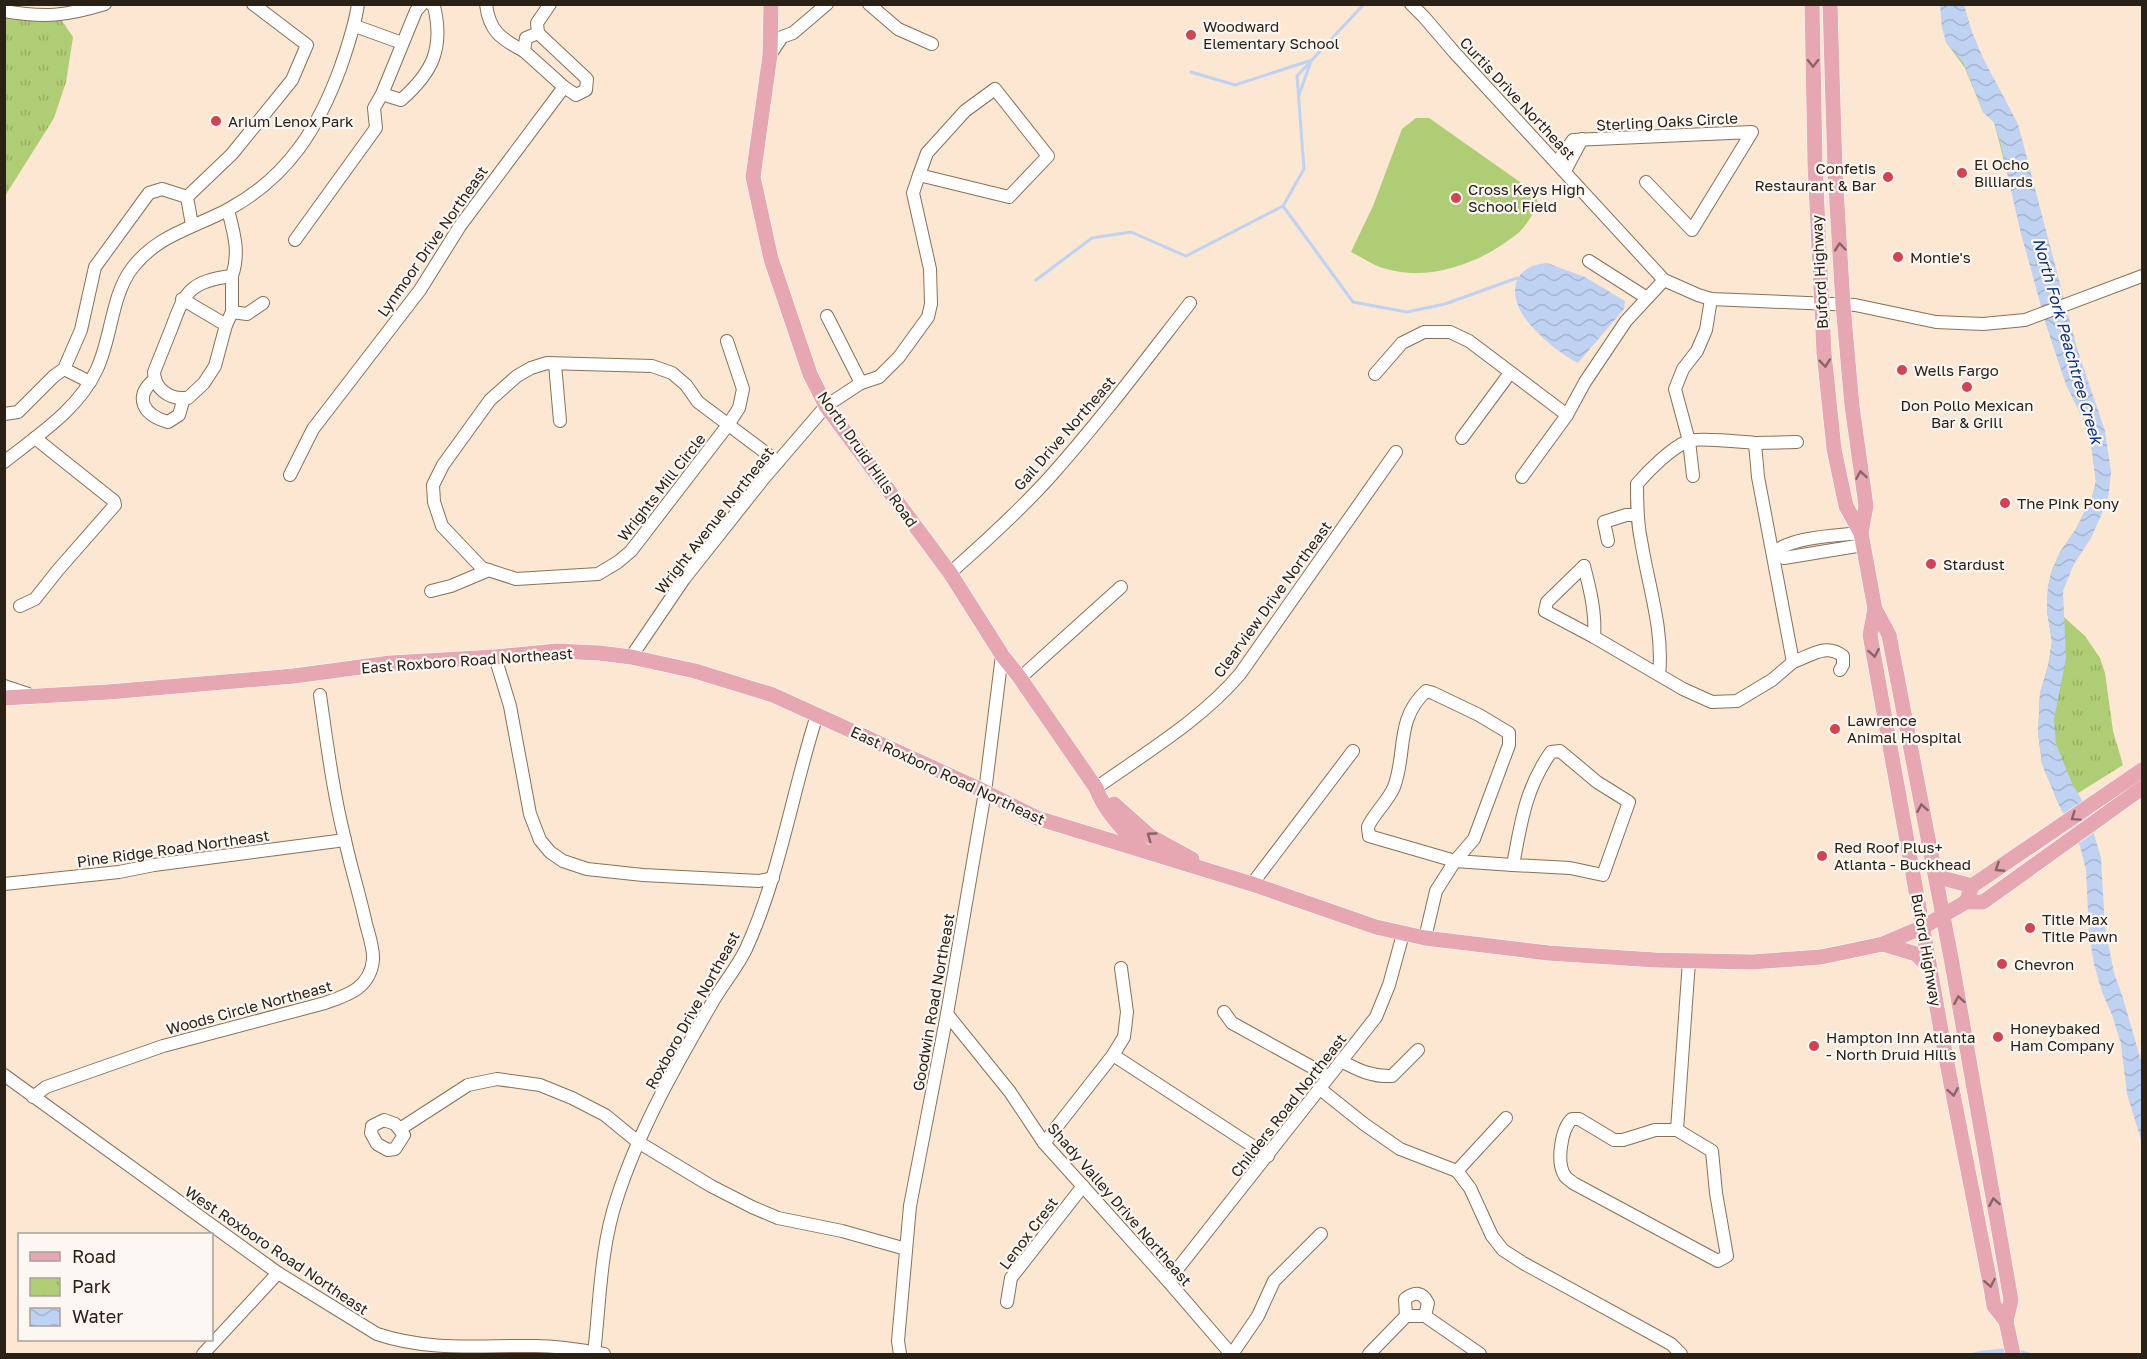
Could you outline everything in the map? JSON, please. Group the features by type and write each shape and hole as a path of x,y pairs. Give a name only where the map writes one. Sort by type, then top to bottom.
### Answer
{"main road":[{"name":"North Druid Hills Road","path":"771,4 770,55 753,177 771,259 806,363 826,406 950,573 1002,655 1096,788 1099,797 1145,852"},
{"name":"Buford Highway","path":"1812,4 1820,305 1834,449 1846,507 1862,539 1875,609 1889,635 1943,917 2012,1300 2006,1321"},
{"name":"Buford Highway","path":"1830,4 1835,170 1843,305 1852,406 1866,506 1862,539"},
{"name":"Buford Highway","path":"1875,609 1870,635 1931,972 1994,1306 2006,1321 2013,1354"},
{"name":"East Roxboro Road Northeast","path":"4,698 108,692 294,676 390,663 556,651 631,657 695,671 773,694 1036,818 1220,875"},
{"path":"1096,788 1105,792 1118,808 1150,836 1220,875 1376,927 1425,938 1548,953 1752,962 1821,957 1883,944 1943,917 1966,902 1983,902 2049,854 2142,770"},
{"path":"1966,902 1972,886 2040,840 2111,800 2142,788"},
{"path":"1933,866 1946,879 1972,886"},
{"path":"1883,944 1916,954 1926,963 1931,972"}],"street":[{"path":"4,10 51,16 71,14 105,4"},
{"path":"187,196 232,154 292,80 307,45 253,4"},
{"path":"4,462 71,406 90,382 98,368 120,293 131,269 150,248 192,225 228,210 264,187 285,167 308,137 335,82 355,26 358,4"},
{"path":"295,240 376,128 374,108 416,11 422,4"},
{"path":"382,94 401,100 424,75 437,50 438,40 436,15 434,6 431,4"},
{"path":"486,4 491,26 503,40 524,51 576,95 586,90 587,79 538,33 537,23 550,4"},
{"path":"770,55 782,37 793,33 826,4"},
{"path":"869,4 898,29 932,44"},
{"name":"Curtis Drive Northeast","path":"1411,4 1664,280 1698,295 1711,299 1855,305 1936,322 1968,325 2025,320 2142,276"},
{"path":"355,26 402,43"},
{"path":"524,51 526,38 538,33"},
{"name":"Lynmoor Drive Northeast","path":"290,475 313,429 420,290 460,226 564,87"},
{"name":"Wright Avenue Northeast","path":"631,657 684,579 826,406 861,383 879,377 917,334 931,304 930,269 913,193 919,174 927,153 965,111 995,89 1048,156 1009,197 919,174"},
{"name":"Sterling Oaks Circle","path":"1561,166 1577,140 1752,132 1692,230 1646,182"},
{"path":"4,414 18,412 64,369 81,330 95,267 149,193 162,189 187,196"},
{"path":"187,196 192,225"},
{"path":"228,210 236,240 236,262 232,276 232,312 215,366 204,383 188,398 177,399 160,390 154,372 182,299 193,288 214,278 232,276"},
{"path":"1589,261 1647,298"},
{"path":"1522,477 1567,415 1585,382 1626,321 1664,280"},
{"path":"182,299 226,326"},
{"path":"1693,476 1689,441 1675,389 1683,369 1697,351 1706,330 1711,299"},
{"path":"232,312 247,314 263,303"},
{"name":"Gail Drive Northeast","path":"950,573 986,541 1048,479 1093,427 1190,303"},
{"path":"827,316 861,383"},
{"path":"1376,374 1402,343 1424,332 1450,332 1469,341 1567,415"},
{"path":"727,341 743,389 739,408 728,425"},
{"path":"549,360 560,421"},
{"name":"Wrights Mill Circle","path":"728,425 631,551 598,574 516,579 482,568 466,554 442,526 434,502 433,485 443,465 490,400 517,376 549,360 652,366 672,373 686,385 698,402 778,462"},
{"path":"64,369 90,382"},
{"path":"1462,438 1510,373"},
{"path":"155,379 147,386 143,397 144,407 150,415 168,422 179,415 184,398"},
{"path":"20,606 35,599 115,505 114,501 35,438"},
{"path":"1659,675 1661,654 1637,515 1637,484 1654,464 1689,441 1797,442"},
{"path":"1755,443 1758,477 1793,662"},
{"name":"Clearview Drive Northeast","path":"1096,788 1204,711 1225,691 1240,674 1396,452"},
{"path":"1608,541 1604,522 1626,515 1637,515"},
{"path":"1773,553 1781,547 1808,547 1862,539"},
{"path":"1594,637 1595,625 1591,593 1584,566 1547,602 1545,611 1712,702 1737,701 1772,680 1793,662 1826,649 1836,651 1843,656 1840,670"},
{"path":"431,591 451,586 489,570"},
{"path":"1020,678 1121,587"},
{"name":"Goodwin Road Northeast","path":"900,1354 897,1341 910,1206 947,1014 985,792 1002,655"},
{"path":"495,657 510,706 530,814 540,840 550,852 563,861 587,869 643,875 759,881 772,878"},
{"path":"4,686 16,692 35,696"},
{"path":"1425,938 1436,891 1455,861 1474,839 1509,745 1509,733 1479,715 1426,691 1413,706 1404,726 1402,752 1394,787 1383,807 1368,826 1369,836 1455,861 1513,865 1570,868 1603,875 1629,802 1597,782 1560,751 1551,752 1530,788 1523,811 1513,865"},
{"name":"Woods Circle Northeast","path":"33,1097 46,1087 163,1046 325,1003 350,995 361,986 369,974 373,960 333,780 320,695"},
{"name":"Roxboro Drive Northeast","path":"597,1354 605,1242 617,1198 638,1142 686,1048 718,991 745,950 772,878 801,765 817,715"},
{"path":"1252,884 1353,751"},
{"name":"Pine Ridge Road Northeast","path":"4,884 119,872 154,865 345,840"},
{"name":"Childers Road Northeast","path":"1168,1281 1376,1017 1389,985 1403,933"},
{"path":"1677,1130 1689,961"},
{"path":"1044,1143 1113,1055 1124,1036 1127,1012 1126,988 1121,968"},
{"path":"1224,1012 1232,1023 1328,1076"},
{"name":"Shady Valley Drive Northeast","path":"947,1014 1010,1092 1044,1143 1232,1354"},
{"path":"1341,1061 1378,1077 1392,1077 1418,1050"},
{"path":"1113,1055 1268,1156"},
{"name":"West Roxboro Road Northeast","path":"4,1076 278,1273 360,1325 393,1340 450,1348 537,1346 597,1354"},
{"path":"400,1129 468,1084 496,1079 540,1086 573,1098 605,1115 638,1142 711,1186 752,1207 778,1218 906,1249"},
{"path":"1319,1088 1364,1124 1401,1149 1457,1171 1470,1188 1492,1236 1503,1250 1671,1344 1681,1354"},
{"path":"1457,1171 1506,1118"},
{"path":"1572,1119 1579,1119 1614,1140 1623,1140 1655,1130 1677,1130 1712,1151 1716,1193 1727,1256 1718,1261 1573,1183 1565,1177 1561,1167 1561,1146 1566,1125 1572,1119"},
{"name":"Lenox Crest","path":"1006,1302 1011,1278 1083,1186"},
{"path":"1232,1354 1258,1316 1274,1281 1320,1234"},
{"path":"203,1354 278,1273"},
{"path":"1406,1316 1405,1299 1418,1293 1424,1296 1428,1303 1425,1316"},
{"path":"1368,1354 1406,1316 1425,1316 1480,1354"}],"green space":[{"path":"1954,5 2019,157 2101,484 2055,609 2085,636 2100,658 2105,673 2113,731 2123,765 2059,805 2042,764 2038,733 2040,693 2052,642 2047,611 2048,587 2060,552 2076,529 2092,497 2096,481 2092,451 2083,419 2066,384 2046,324 1994,122 1983,112 1965,68 1946,42"},
{"path":"5,17 62,21 73,37 66,82 54,118 5,196"},
{"name":"Cross Keys High School Field","path":"1416,118 1429,118 1534,192 1539,205 1520,231 1485,255 1449,269 1412,273 1393,271 1375,265 1351,252 1373,206 1402,129"}],"water":[{"name":"North Fork Peachtree Creek","path":"1940,5 1964,5 1983,58 2018,124 2077,348 2105,431 2111,472 2108,500 2091,538 2074,564 2063,591 2066,658 2054,719 2056,744 2072,783 2086,807 2101,858 2105,927 2114,973 2142,1064 2142,1143 2127,1094 2121,1044 2094,964 2089,934 2086,870 2080,846 2059,805 2042,764 2038,733 2040,693 2052,642 2047,611 2048,587 2060,552 2076,529 2092,497 2096,481 2092,451 2083,419 2066,384 2046,324 1994,122 1983,112 1964,64 1946,42"},
{"path":"1547,263 1585,277 1625,301 1624,309 1578,363 1557,350 1538,333 1527,321 1517,301 1516,283 1520,276 1535,265"},
{"path":"2007,1348 2034,1354 1968,1354 1980,1351"}],"waterway":[{"path":"1364,4 1297,76 1304,169 1283,206 1353,302 1407,312 1445,304 1517,278"},
{"path":"1191,72 1235,85 1309,61"},
{"path":"1299,95 1310,64"},
{"path":"1036,280 1092,238 1131,232 1186,256 1283,206"}],"place":[{"name":"Woodward Elementary School","path":"1191,35"},
{"name":"Arium Lenox Park","path":"216,121"},
{"name":"El Ocho Billiards","path":"1962,173"},
{"name":"Confetis Restaurant & Bar","path":"1888,177"},
{"name":"Cross Keys High School Field","path":"1456,198"},
{"name":"Montie's","path":"1898,257"},
{"name":"Wells Fargo","path":"1902,370"},
{"name":"Don Pollo Mexican Bar & Grill","path":"1967,387"},
{"name":"The Pink Pony","path":"2005,503"},
{"name":"Stardust","path":"1931,564"},
{"name":"Lawrence Animal Hospital","path":"1835,729"},
{"name":"Red Roof Plus+ Atlanta - Buckhead","path":"1822,856"},
{"name":"Title Max Title Pawn","path":"2030,928"},
{"name":"Chevron","path":"2002,964"},
{"name":"Honeybaked Ham Company","path":"1998,1037"},
{"name":"Hampton Inn Atlanta - North Druid Hills","path":"1814,1046"}]}
